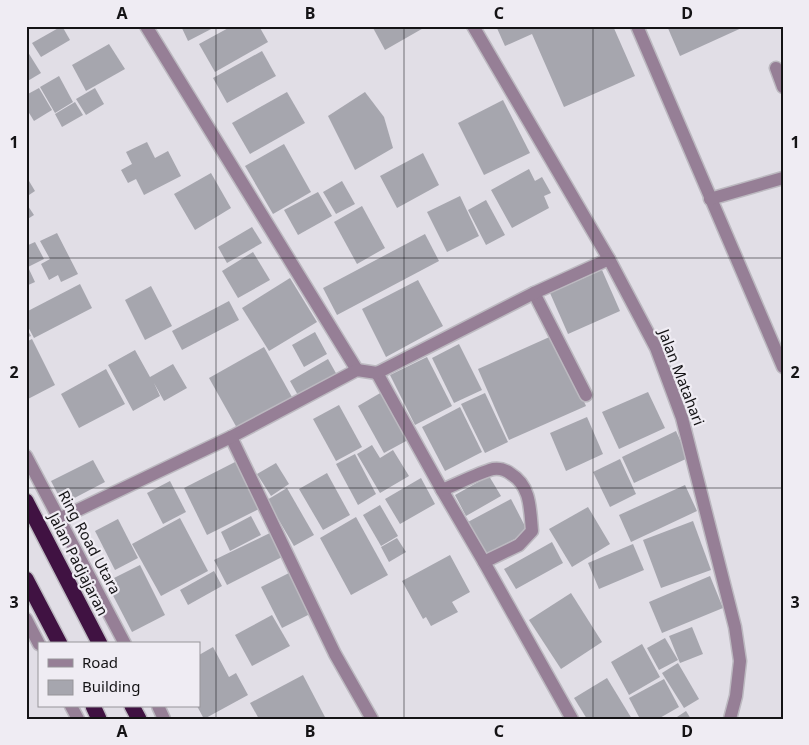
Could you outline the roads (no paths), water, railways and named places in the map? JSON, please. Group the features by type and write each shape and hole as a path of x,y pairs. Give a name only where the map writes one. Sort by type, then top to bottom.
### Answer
{"highway":[{"name":"Jalan Padjajaran","path":"26,501 99,642"},
{"path":"26,579 59,642"}],"street":[{"path":"146,26 357,370"},
{"name":"Jalan Matahari","path":"473,26 609,260 656,348 682,418 735,627 740,661 736,696 730,719"},
{"path":"637,26 783,366"},
{"path":"776,68 783,87"},
{"path":"710,199 783,178"},
{"path":"59,519 231,437 357,370 377,373 534,293 609,260"},
{"path":"534,293 586,395"},
{"path":"377,373 484,562 567,717"},
{"path":"231,437 335,654 372,719"},
{"name":"Ring Road Utara","path":"26,456 124,642"},
{"path":"442,490 494,469 506,470 515,476 524,487 530,502 532,531 519,545 484,562"},
{"path":"26,619 38,642"}]}
